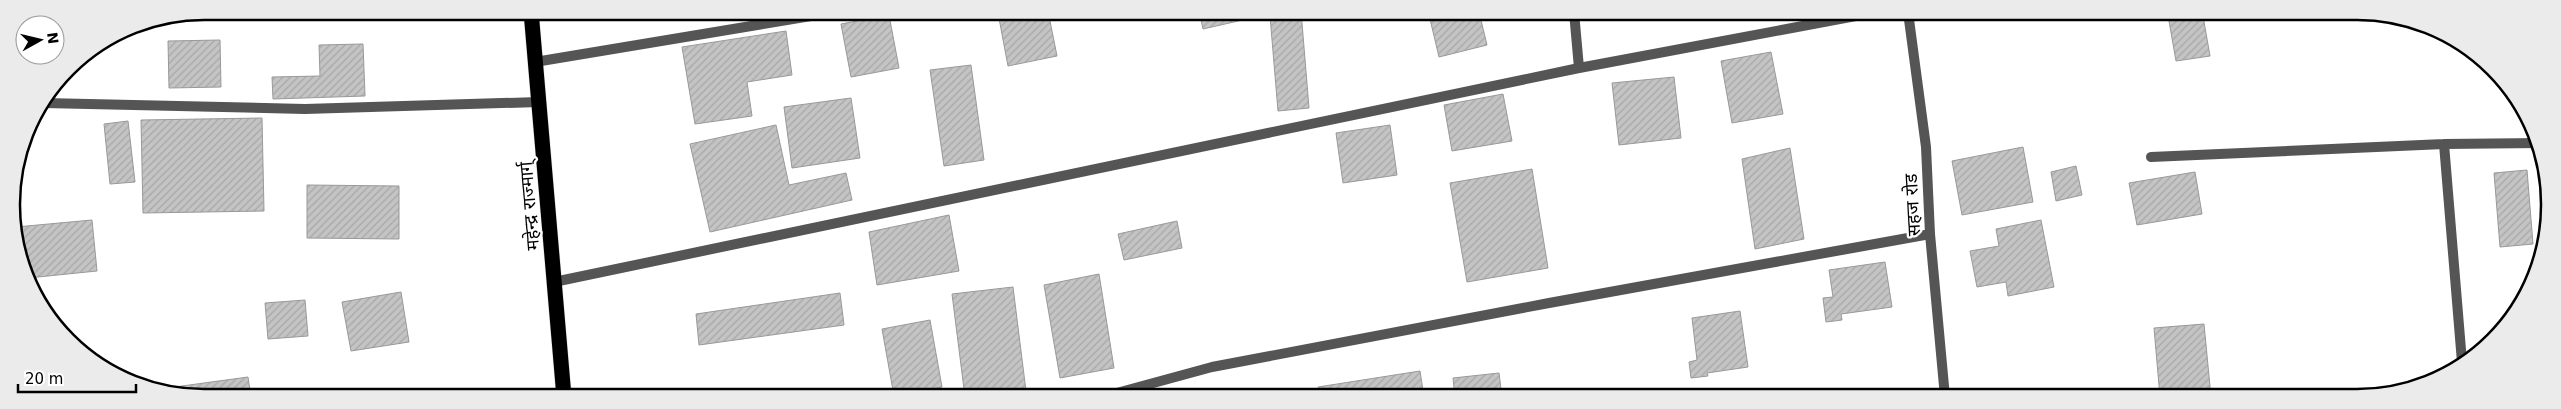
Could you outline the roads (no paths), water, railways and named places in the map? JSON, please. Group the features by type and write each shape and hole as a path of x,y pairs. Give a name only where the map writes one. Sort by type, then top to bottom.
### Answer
{"highway":[{"name":"महेन्द्र राज्मार्ग्","path":"532,20 563,389"}],"street":[{"path":"535,62 787,20"},
{"path":"1575,20 1579,68"},
{"path":"554,282 1579,68 1834,20"},
{"name":"सहज रोड","path":"1909,20 1926,146 1930,234 1944,389"},
{"path":"50,103 305,109 539,102"},
{"path":"2151,157 2444,144 2530,143"},
{"path":"2444,144 2462,356"},
{"path":"1131,389 1212,367 1549,303 1930,234"}]}
